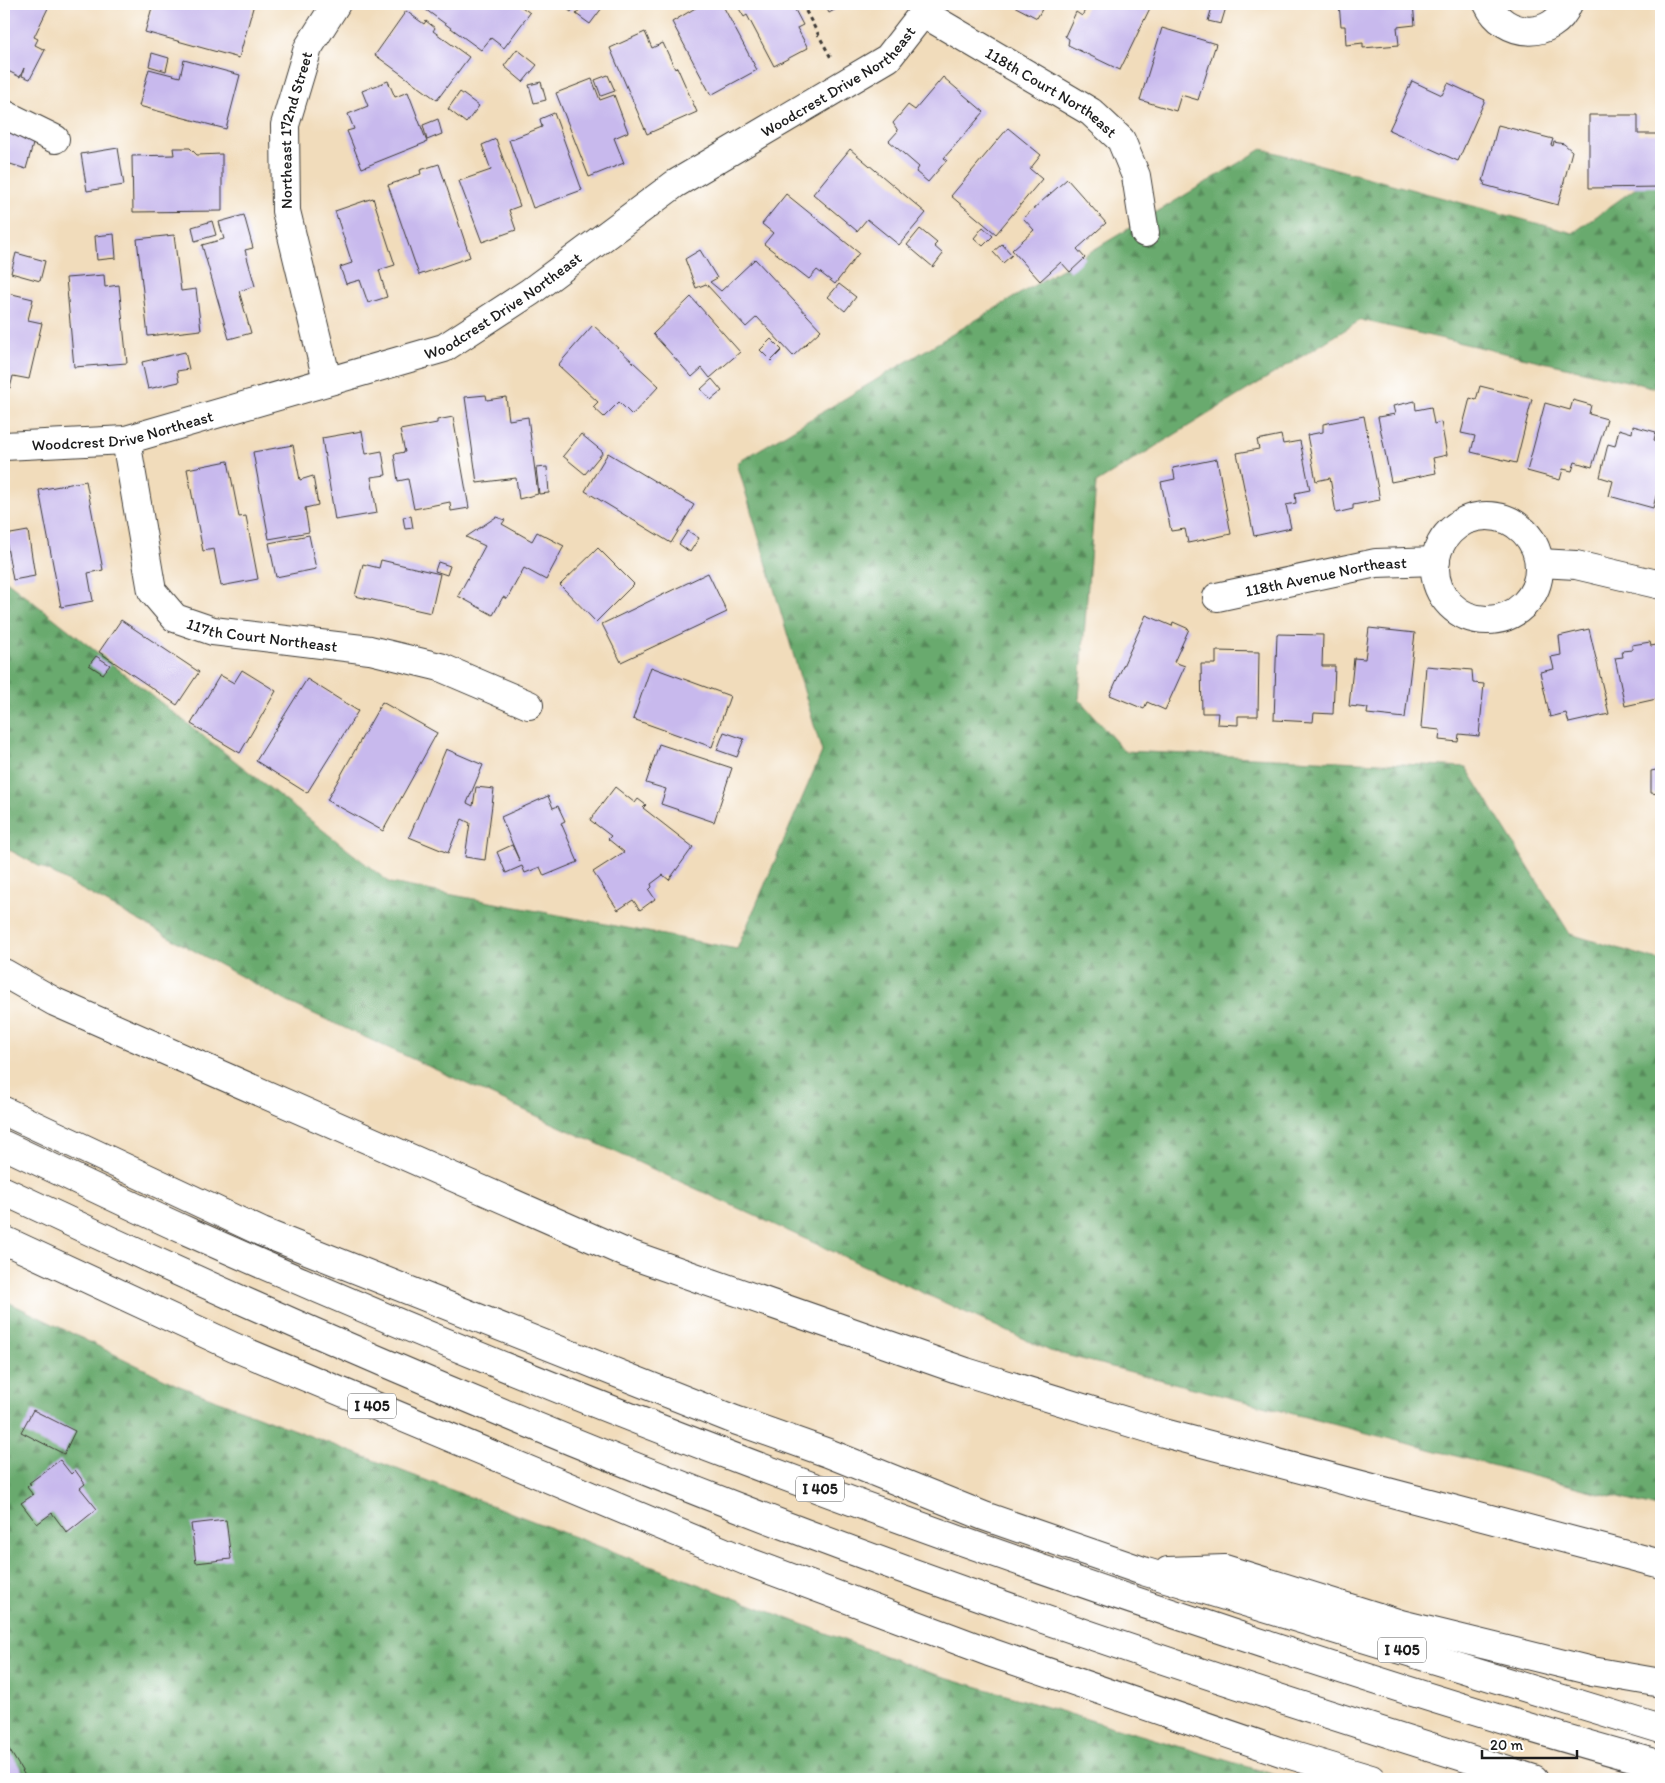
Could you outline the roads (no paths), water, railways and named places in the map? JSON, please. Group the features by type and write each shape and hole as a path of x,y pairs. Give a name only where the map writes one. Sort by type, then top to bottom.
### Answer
{"main road":[{"name":"Northeast 172nd Street","path":"328,380 286,210 285,126 308,48 336,4"},
{"path":"1488,4 1495,16 1506,26 1518,30 1531,31 1544,28 1556,21 1568,4"},
{"name":"Woodcrest Drive Northeast","path":"4,446 126,440 444,348 530,292 675,184 888,58 924,8"},
{"name":"118th Court Northeast","path":"924,8 1091,112 1121,140 1136,176 1145,233"},
{"path":"4,114 54,139"},
{"name":"117th Court Northeast","path":"126,440 152,591 175,618 213,631 370,650 440,667 529,705"},
{"path":"1490,515 1505,518 1518,525 1529,535 1536,548 1540,563 1539,578 1534,592 1514,614 1500,619 1484,620 1463,614 1446,600 1438,587 1435,572 1441,543 1450,531 1461,522 1475,516 1490,515"},
{"name":"118th Avenue Northeast","path":"1217,597 1376,563 1436,560"},
{"path":"1540,563 1576,565 1661,585"},
{"path":"4,973 55,1002 626,1253 966,1372 1164,1433 1661,1564"},
{"name":"I 405","path":"4,1111 262,1232 735,1420 828,1453 984,1516 1143,1571 1661,1729"},
{"name":"I 405","path":"4,1145 188,1231 468,1351 856,1503 1016,1562 1276,1648 1538,1730 1661,1765"},
{"name":"I 405","path":"4,1191 119,1245 443,1388 784,1525 1212,1678 1534,1779"},
{"name":"I 405","path":"4,1240 234,1347 746,1561 998,1655 1284,1753 1371,1779"},
{"path":"1143,1571 1225,1569 1401,1624 1592,1671 1661,1683"}]}
